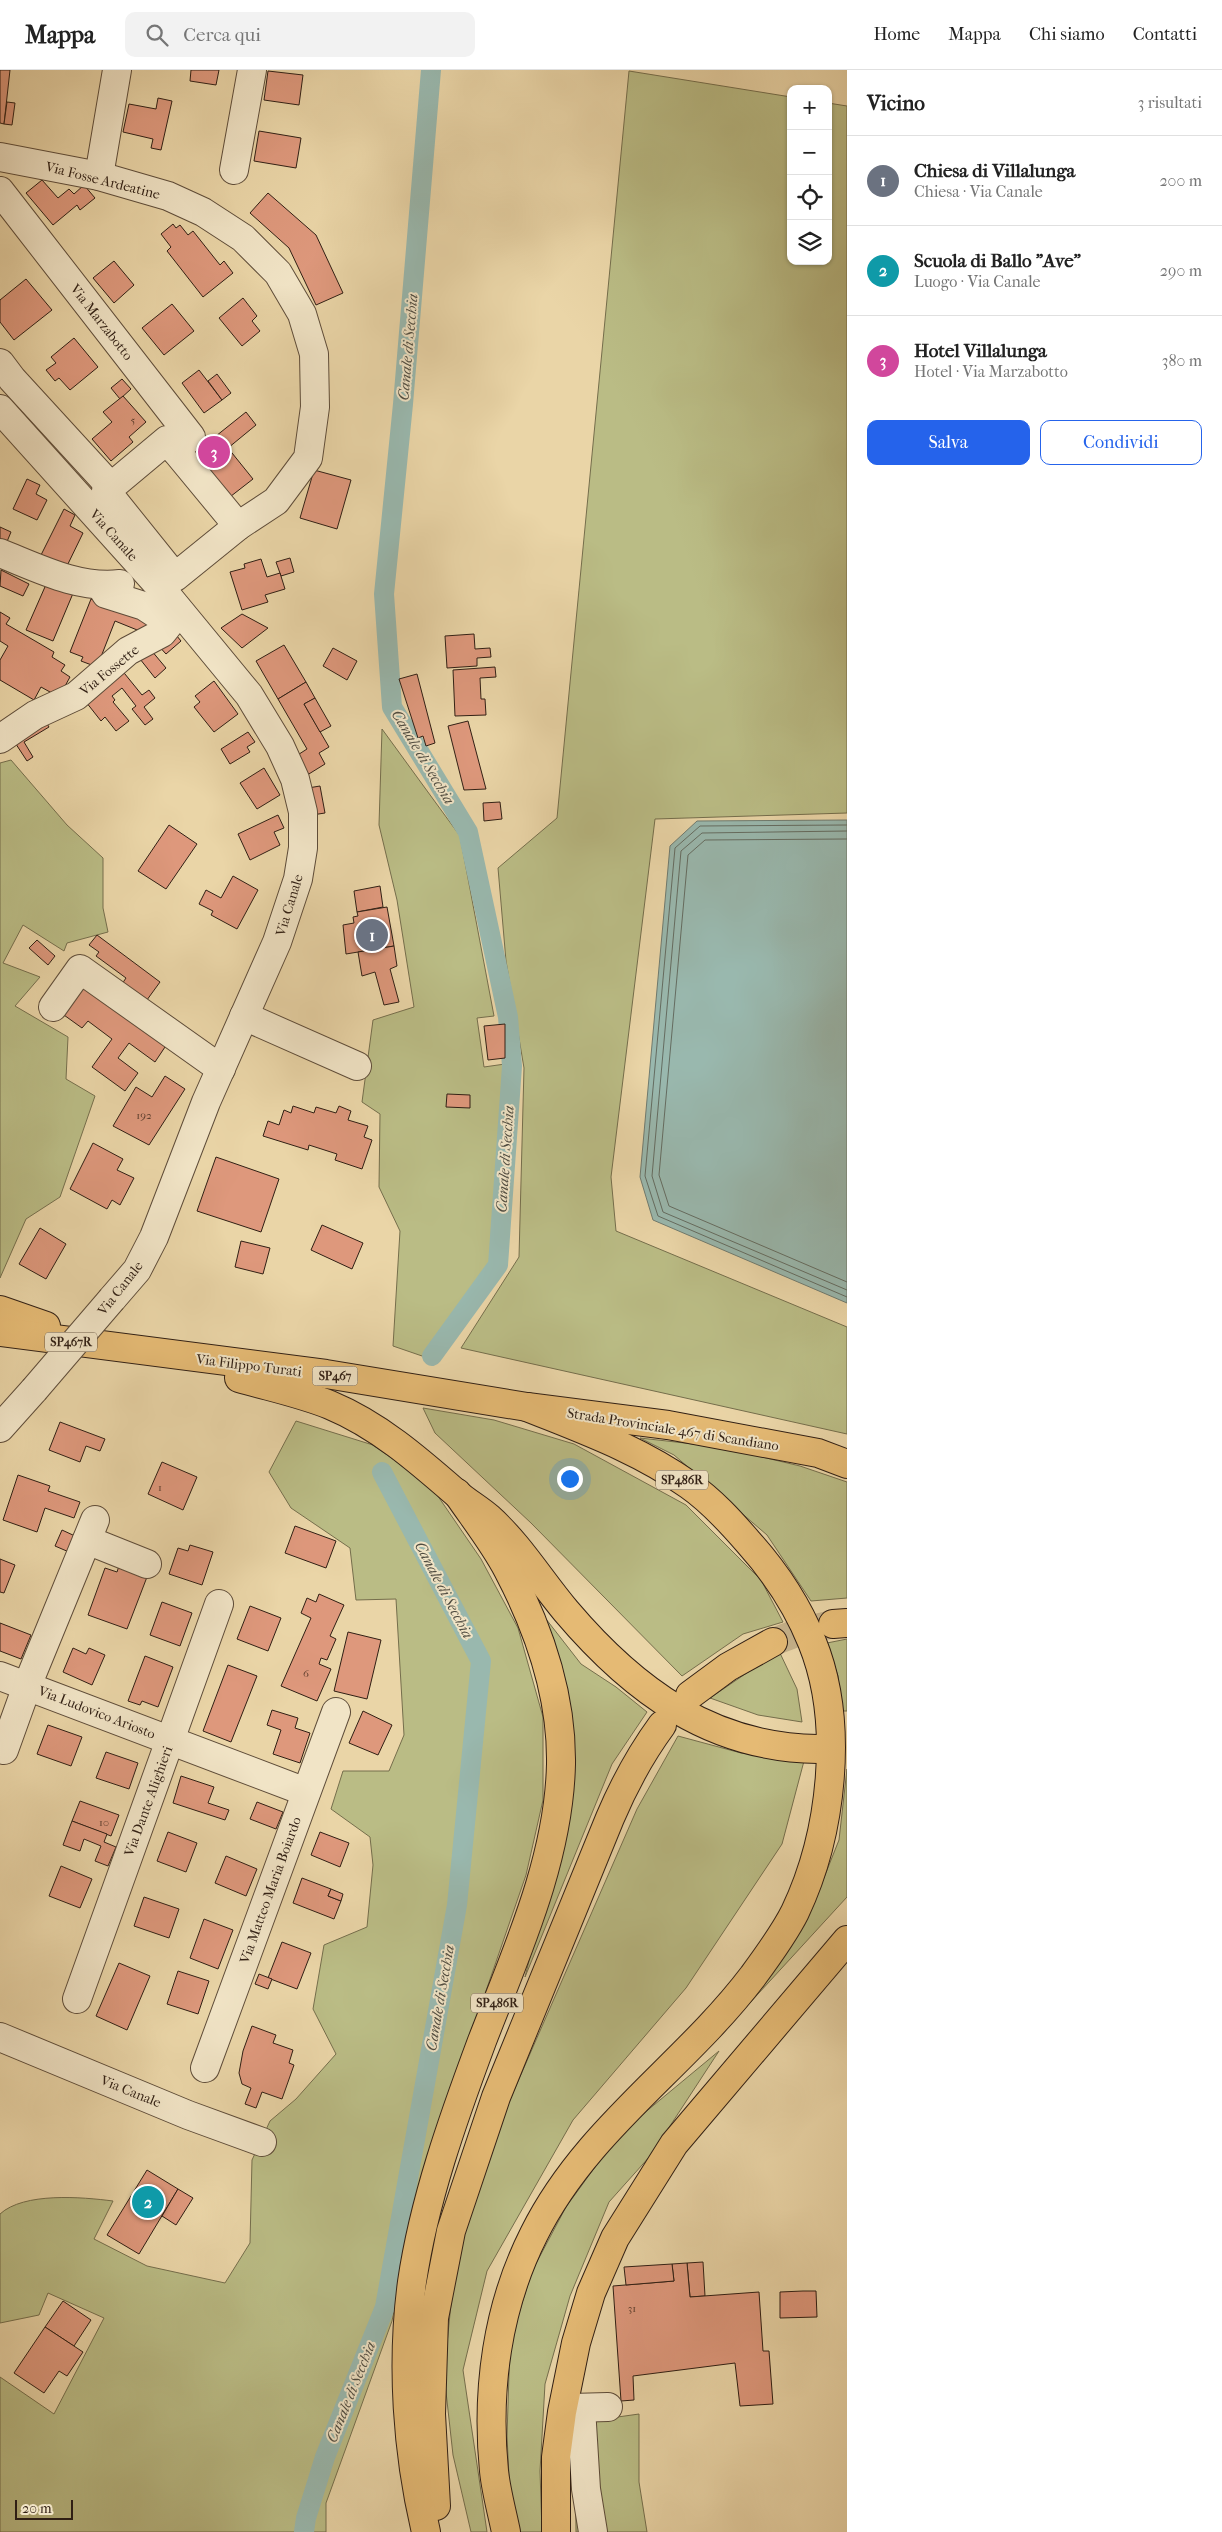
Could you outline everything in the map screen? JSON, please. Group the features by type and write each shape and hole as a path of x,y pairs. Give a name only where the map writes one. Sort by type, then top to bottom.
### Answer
{"main road":[{"path":"0,1310 80,1338 139,1351 287,1390 331,1406 370,1425 437,1475 456,1493 489,1518 519,1550 566,1610 606,1655 658,1698 697,1721 727,1734 767,1745 789,1748 836,1747"},
{"name":"Via Filippo Turati","path":"0,1332 326,1374 527,1407"},
{"name":"Strada Provinciale 467 di Scandiano","path":"527,1407 668,1425 748,1439 818,1453 847,1464"},
{"name":"SP486R","path":"506,2532 494,2471 492,2403 496,2350 506,2306 518,2269 534,2234 554,2198 604,2132 703,2033 728,2005 753,1976 794,1913 819,1843 832,1768 824,1685 813,1644 795,1607 766,1562 729,1520 692,1486 637,1452 527,1407"},
{"name":"SP486R","path":"426,2532 417,2493 408,2405 407,2343 412,2282 424,2219 450,2132 537,1892 552,1831 561,1763 554,1691 542,1650 508,1569 456,1493"},
{"path":"690,1695 728,1666 773,1642"},
{"name":"SP486R","path":"441,2532 436,2507 431,2414 434,2318 451,2231 496,2097 610,1818 624,1785 642,1752 662,1726"},
{"path":"556,2532 556,2457 577,2408 576,2343 591,2293 615,2238 674,2144 847,1940"}],"street":[{"path":"99,176 117,70"},
{"path":"234,170 252,70"},
{"name":"Via Fosse Ardeatine","path":"0,156 99,176 168,196 203,212 243,238 278,273 302,314 314,354 315,406 308,458 276,500 161,579 101,586"},
{"name":"Via Marzabotto","path":"0,191 191,437 175,450"},
{"path":"0,363 110,504 168,440 238,526"},
{"name":"Via Canale","path":"0,409 110,504 161,579 249,695 280,746 295,779 303,812 303,848 298,879 277,942 221,1070 154,1237 137,1270 0,1428"},
{"path":"0,554 49,573 101,586"},
{"name":"Via Fossette","path":"0,739 35,715 76,696 128,650 162,633 170,622 144,606 106,594 101,586"},
{"path":"53,1007 80,970 221,1070"},
{"path":"244,1016 358,1066"},
{"path":"4,1750 27,1686 91,1530 148,1564"},
{"name":"Via Dante Alighieri","path":"77,1999 219,1604"},
{"name":"Via Ludovico Ariosto","path":"0,1676 306,1792"},
{"name":"Via Matteo Maria Boiardo","path":"205,2068 336,1712"},
{"name":"Via Canale","path":"0,2038 188,2115 262,2142"},
{"path":"577,2408 593,2532"}],"green space":[{"path":"629,71 787,96 787,265 832,265 832,104 847,106 847,813 655,819 611,1177 616,1231 847,1327 847,1434 461,1348 519,1257 524,1068 506,961 498,868 557,818"},
{"path":"382,729 460,836 494,1016 477,1018 484,1067 505,1064 491,1264 425,1357 393,1346 400,1231 379,1187 380,1114 362,1102 373,1020 414,1007 397,900 379,825"},
{"path":"11,760 67,825 103,858 103,908 108,932 67,943 64,951 23,925 3,963 40,977 15,1006 68,1037 66,1079 95,1096 60,1197 26,1219 0,1278 0,763"},
{"path":"423,1408 494,1420 574,1444 686,1505 761,1580 783,1622 743,1634 682,1676 531,1523 435,1433"},
{"path":"296,1421 373,1445 431,1486 481,1559 518,1628 543,1717 543,1800 526,1875 420,2182 392,2321 326,2503 326,2532 0,2532 0,2377 54,2414 104,2318 48,2293 39,2315 0,2323 0,2214 10,2207 38,2199 86,2198 113,2201 94,2239 147,2266 225,2283 250,2243 252,2160 270,2121 296,2099 336,2054 313,2009 324,1945 367,1927 373,1865 370,1837 331,1809 343,1771 389,1771 404,1735 396,1599 356,1600 350,1548 291,1508 269,1472"},
{"path":"640,1438 720,1447 800,1466 847,1482 847,1598 811,1601 767,1535 674,1455"},
{"path":"546,1619 581,1664 616,1687 647,1712 612,1764 525,1977 556,1852 557,1661"},
{"path":"847,1639 847,1711 841,1711 838,1676 827,1643"},
{"path":"779,1651 797,1689 802,1722 758,1715 710,1698"},
{"path":"678,1736 741,1753 804,1761 782,1844 686,1988 573,2120 487,2271 463,2370 487,2532 471,2532 453,2455 444,2374 456,2254 505,2111 637,1809"},
{"path":"847,1769 847,1897 747,2006 813,1905 839,1840"},
{"path":"719,2051 651,2155 609,2202 570,2296 545,2384 540,2471 542,2532 518,2532 510,2497 507,2436 510,2342 532,2271 566,2207 619,2134"},
{"path":"639,2414 639,2482 647,2532 576,2532 575,2423"}],"water":[{"path":"847,820 847,1303 653,1220 640,1177 670,846 697,821"}],"building":[{"path":"0,70 10,70 4,124 0,123"},
{"path":"191,70 219,70 216,85 190,81"},
{"path":"268,71 303,75 299,105 264,100"},
{"path":"158,98 172,101 161,150 151,148 153,139 123,132 129,104 156,109"},
{"path":"7,102 15,103 12,125 4,124"},
{"path":"259,131 301,138 296,168 254,161"},
{"path":"42,180 58,198 69,189 74,194 84,185 95,198 80,210 77,205 53,225 26,193"},
{"path":"268,193 316,235 343,293 316,305 289,248 250,213"},
{"path":"173,224 176,228 180,225 188,235 193,231 220,265 224,261 233,273 203,297 167,251 171,247 161,234"},
{"path":"114,261 134,285 114,303 93,278"},
{"path":"26,279 52,310 14,340 0,322 0,300"},
{"path":"243,298 257,316 252,321 260,331 242,346 219,318"},
{"path":"172,304 194,331 164,355 142,328"},
{"path":"74,338 98,367 70,390 59,378 55,381 46,370 56,363 51,357"},
{"path":"199,370 222,400 204,413 182,383"},
{"path":"217,374 231,393 222,400 208,381"},
{"path":"122,379 131,389 120,399 111,388"},
{"path":"123,396 146,422 129,437 133,442 111,461 92,439 112,422 103,412"},
{"path":"246,412 256,425 228,448 253,479 226,500 191,456"},
{"path":"314,470 351,480 337,529 300,518"},
{"path":"27,479 40,485 36,494 47,500 37,520 13,509"},
{"path":"64,509 75,515 70,526 83,533 65,570 40,557"},
{"path":"0,527 11,532 6,544 0,541"},
{"path":"290,558 294,572 281,576 276,562"},
{"path":"261,559 267,577 280,573 285,589 265,595 268,602 242,610 230,572 245,568 244,564"},
{"path":"1,570 29,584 23,596 0,586"},
{"path":"48,580 74,591 53,641 26,630"},
{"path":"91,599 157,625 152,636 115,621 97,667 81,661 83,657 70,652"},
{"path":"0,612 10,618 6,624 54,652 52,657 65,665 61,671 70,677 59,697 41,687 34,700 0,680 0,660 8,646 0,641"},
{"path":"242,614 268,628 242,648 221,628"},
{"path":"172,630 181,641 166,654 157,644"},
{"path":"474,634 475,649 490,648 491,657 477,658 477,666 447,668 445,636"},
{"path":"284,645 306,682 278,699 256,661"},
{"path":"333,648 357,661 347,680 323,666"},
{"path":"151,650 166,668 155,678 140,659"},
{"path":"116,663 142,695 149,690 155,698 144,707 153,719 145,725 132,709 136,706 122,688 112,696 115,700 113,702 129,721 116,731 105,717 101,721 86,702"},
{"path":"495,667 496,677 480,678 481,699 485,699 486,715 455,716 453,670"},
{"path":"417,674 435,743 426,746 423,736 418,738 399,679"},
{"path":"214,681 238,714 214,732 194,707 200,702 195,696"},
{"path":"306,682 315,698 304,704 329,747 319,753 325,764 304,777 293,758 307,749 278,699"},
{"path":"315,698 331,726 320,732 304,704"},
{"path":"42,716 49,727 24,742 33,757 27,761 10,735"},
{"path":"468,721 486,789 464,790 448,726"},
{"path":"248,732 255,742 247,747 250,752 230,764 221,749"},
{"path":"264,768 280,795 257,809 240,783"},
{"path":"320,786 325,813 312,815 308,788"},
{"path":"500,802 502,819 484,821 483,803"},
{"path":"278,815 284,828 274,832 280,845 250,860 238,834"},
{"path":"169,825 197,844 166,889 138,871"},
{"path":"233,876 258,890 237,929 211,915 213,911 199,904 206,890 221,898"},
{"path":"380,886 383,907 357,912 354,891"},
{"path":"387,907 394,946 346,954 343,925 354,923 353,917 358,916 357,912"},
{"path":"97,935 160,982 144,1004 120,987 126,978 96,956 99,952 89,945"},
{"path":"37,940 55,956 48,965 29,948"},
{"path":"394,946 397,966 390,969 399,1002 384,1005 375,972 362,976 358,952"},
{"path":"79,980 167,1044 155,1062 129,1043 118,1058 138,1073 125,1091 92,1067 112,1039 88,1021 82,1028 57,1010"},
{"path":"505,1024 505,1058 488,1060 484,1026"},
{"path":"165,1076 185,1089 149,1145 113,1126 136,1087 152,1097"},
{"path":"447,1094 470,1095 470,1108 446,1107"},
{"path":"293,1106 314,1113 316,1107 336,1113 339,1106 351,1111 348,1120 368,1126 364,1137 372,1140 362,1169 335,1160 337,1154 309,1145 308,1150 263,1136 268,1121 279,1125 284,1110 291,1113"},
{"path":"93,1143 123,1159 117,1170 134,1178 120,1205 112,1200 107,1209 70,1189"},
{"path":"216,1157 279,1179 261,1232 197,1211"},
{"path":"322,1225 363,1243 352,1269 311,1250"},
{"path":"40,1228 66,1244 46,1279 19,1264"},
{"path":"241,1241 270,1248 263,1274 235,1267"},
{"path":"60,1422 105,1439 100,1451 86,1446 80,1462 49,1450"},
{"path":"162,1462 197,1477 183,1510 148,1494"},
{"path":"18,1475 50,1486 48,1491 80,1502 74,1518 45,1508 37,1532 3,1520"},
{"path":"295,1526 336,1541 326,1568 285,1553"},
{"path":"62,1530 75,1536 69,1552 55,1546"},
{"path":"190,1545 213,1552 202,1585 169,1574 178,1548 188,1551"},
{"path":"0,1559 15,1565 4,1593 0,1592"},
{"path":"119,1566 147,1577 127,1629 88,1615 105,1568 117,1572"},
{"path":"319,1594 344,1605 330,1636 336,1639 327,1660 321,1658 319,1664 331,1669 317,1701 281,1686 311,1618 301,1613 307,1598 316,1602"},
{"path":"162,1602 192,1613 180,1646 150,1635"},
{"path":"250,1606 281,1618 268,1651 237,1639"},
{"path":"0,1623 31,1635 21,1659 0,1651"},
{"path":"348,1632 381,1640 367,1699 334,1691"},
{"path":"73,1648 86,1654 89,1648 105,1655 92,1685 63,1672"},
{"path":"145,1656 173,1667 158,1707 142,1701 140,1705 128,1701"},
{"path":"228,1665 257,1676 231,1742 203,1731"},
{"path":"272,1710 298,1718 295,1728 310,1733 300,1763 273,1754 281,1730 267,1725"},
{"path":"363,1711 392,1725 378,1755 349,1743"},
{"path":"48,1725 82,1737 71,1766 37,1754"},
{"path":"106,1752 138,1763 129,1789 96,1778"},
{"path":"181,1776 214,1787 208,1803 229,1810 225,1820 173,1803"},
{"path":"80,1801 119,1815 111,1836 72,1821"},
{"path":"257,1802 283,1812 276,1829 250,1819"},
{"path":"72,1821 107,1834 104,1842 116,1847 108,1866 95,1861 101,1846 84,1839 80,1851 63,1845"},
{"path":"168,1832 197,1843 186,1872 157,1861"},
{"path":"320,1832 349,1843 340,1867 311,1855"},
{"path":"226,1856 257,1869 246,1896 215,1883"},
{"path":"61,1866 92,1879 80,1908 49,1896"},
{"path":"302,1878 331,1889 328,1896 341,1901 334,1919 293,1903"},
{"path":"331,1889 343,1894 341,1901 328,1896"},
{"path":"144,1897 179,1909 169,1938 134,1926"},
{"path":"204,1919 233,1930 218,1969 190,1958"},
{"path":"282,1942 311,1953 297,1989 268,1978"},
{"path":"119,1963 150,1976 127,2030 96,2016"},
{"path":"178,1971 209,1981 198,2014 167,2004"},
{"path":"259,1974 272,1979 268,1989 255,1984"},
{"path":"252,2026 276,2035 273,2043 293,2050 289,2063 294,2065 282,2099 262,2092 256,2108 245,2104 251,2088 242,2084 239,2073 243,2051"},
{"path":"147,2170 178,2189 139,2254 107,2235"},
{"path":"178,2189 193,2198 176,2225 162,2216"},
{"path":"703,2262 705,2296 690,2297 687,2263"},
{"path":"687,2263 690,2297 759,2292 763,2351 769,2351 773,2404 740,2406 735,2363 633,2376 634,2400 621,2401 613,2286 674,2281 672,2264"},
{"path":"672,2264 674,2281 626,2285 624,2267"},
{"path":"816,2291 817,2317 780,2318 780,2292"},
{"path":"63,2301 91,2320 74,2346 45,2327"},
{"path":"45,2327 83,2352 67,2376 59,2371 44,2393 14,2373"}],"waterway":[{"name":"Canale di Secchia","path":"431,70 403,404 384,594 392,707 468,832 508,1017 512,1066 498,1265 432,1356"},
{"name":"Canale di Secchia","path":"304,2532 306,2518 325,2457 385,2307 457,1905 481,1661 382,1472"}],"tunnel":[{"path":"773,1642 802,1631 829,1625"}],"place":[{"name":"Hotel Villalunga","path":"214,452"},
{"name":"Chiesa di Villalunga","path":"372,935"},
{"name":"Scuola di Ballo \"Ave\"","path":"148,2202"}]}
